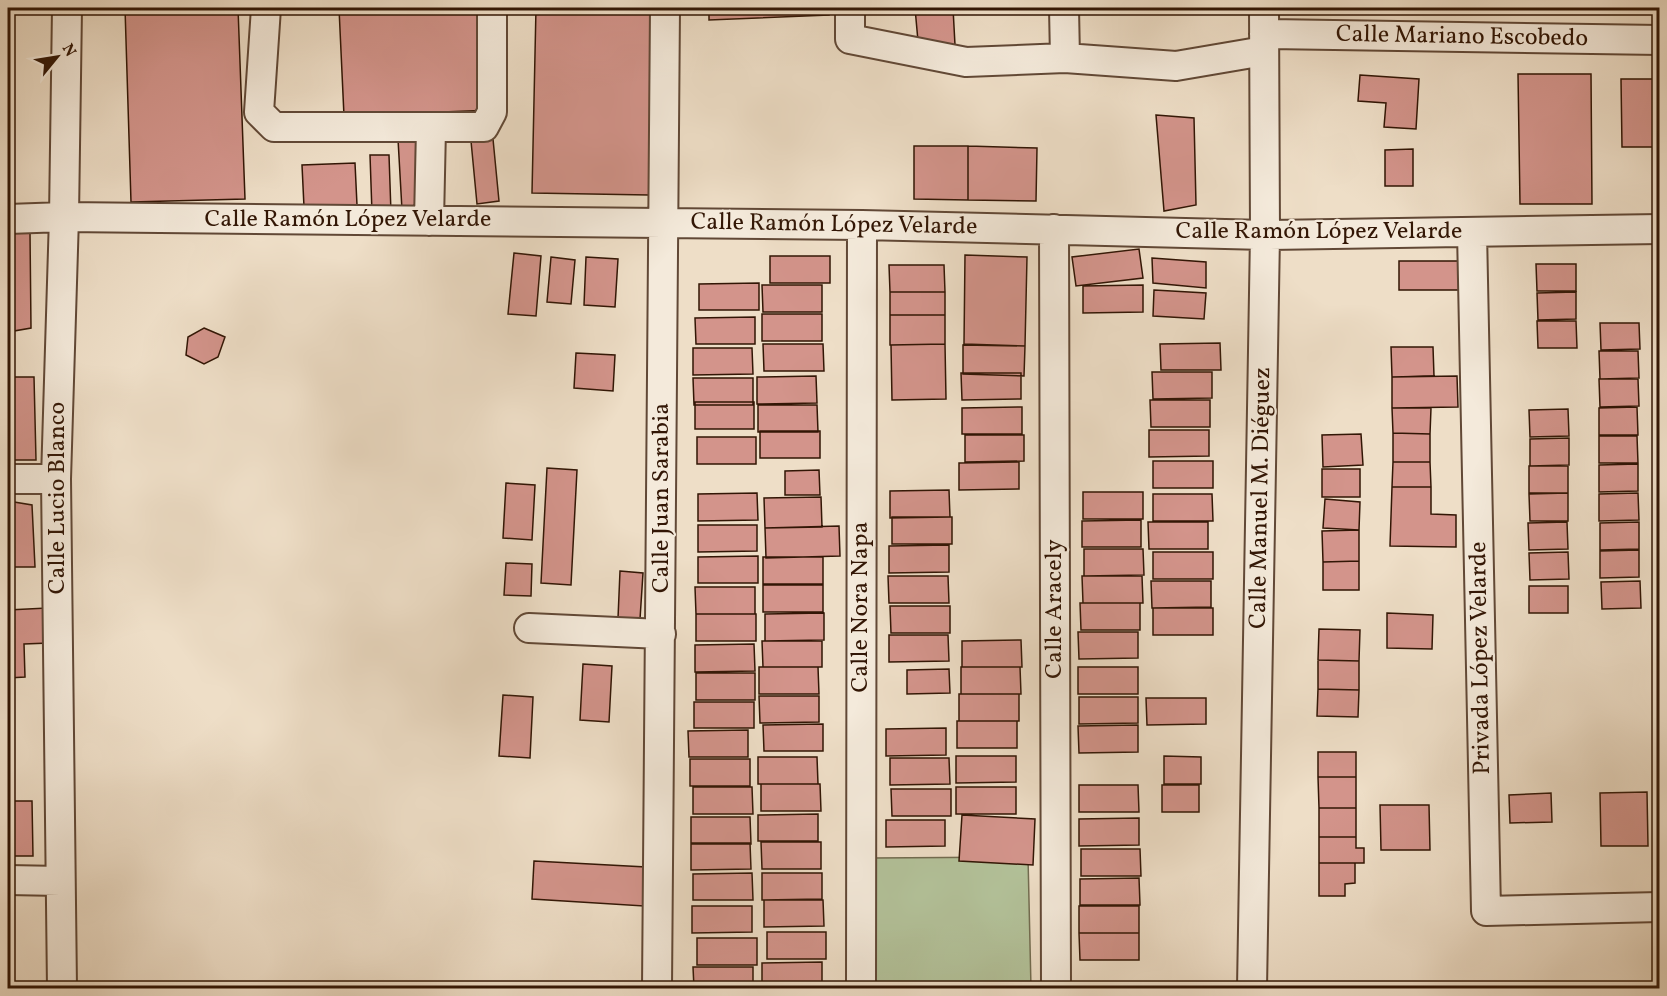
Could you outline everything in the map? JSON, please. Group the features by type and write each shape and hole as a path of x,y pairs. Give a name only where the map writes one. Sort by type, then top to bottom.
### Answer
{"street":[{"name":"Calle Lucio Blanco","path":"62,988 56,479 64,218 67,8"},
{"path":"266,8 259,112 273,127 431,128 484,127 492,112 492,8"},
{"name":"Calle Juan Sarabia","path":"657,988 665,8"},
{"name":"Calle Mariano Escobedo","path":"850,8 850,39 966,62 1065,58 1176,66 1264,31 1659,40"},
{"path":"1064,8 1065,58"},
{"name":"Calle Manuel M. Diéguez","path":"1252,988 1265,234 1264,31"},
{"path":"429,221 431,128"},
{"name":"Calle Ramón López Velarde","path":"8,219 664,222 1265,234 1659,229"},
{"name":"Calle Nora Napa","path":"861,988 862,225"},
{"name":"Calle Aracely","path":"1054,229 1056,988"},
{"name":"Privada López Velarde","path":"1472,232 1486,911 1659,907"},
{"path":"8,479 56,479"},
{"path":"529,628 661,634"},
{"path":"8,880 60,881"}],"green space":[{"path":"1028,857 1031,988 875,988 873,858"}],"building":[{"path":"125,8 238,8 245,199 131,202"},
{"path":"339,8 487,8 492,110 344,116"},
{"path":"536,8 652,8 649,195 532,193"},
{"path":"709,8 829,8 829,15 709,20"},
{"path":"915,8 953,8 955,45 918,41"},
{"path":"1518,74 1591,74 1592,204 1520,204"},
{"path":"1360,75 1419,79 1416,129 1384,127 1386,103 1358,101"},
{"path":"1621,79 1658,79 1659,147 1622,147"},
{"path":"1156,115 1194,118 1196,205 1164,211"},
{"path":"398,139 423,139 420,206 402,210"},
{"path":"493,139 499,201 477,204 471,141"},
{"path":"914,146 968,146 968,200 914,199"},
{"path":"968,146 1037,148 1036,201 968,200"},
{"path":"1413,149 1413,186 1385,186 1385,150"},
{"path":"370,155 389,155 391,213 372,213"},
{"path":"355,163 357,205 304,207 302,165"},
{"path":"8,232 30,233 31,328 8,332"},
{"path":"1139,249 1143,278 1076,286 1072,257"},
{"path":"514,253 541,256 536,316 508,314"},
{"path":"965,255 1027,257 1025,346 964,344"},
{"path":"770,256 830,256 830,283 770,283"},
{"path":"551,257 575,260 571,304 547,302"},
{"path":"586,257 618,259 615,307 584,305"},
{"path":"1152,258 1206,262 1206,288 1153,283"},
{"path":"1399,261 1460,261 1460,290 1399,290"},
{"path":"1536,264 1576,264 1576,291 1537,291"},
{"path":"889,265 944,265 945,292 890,292"},
{"path":"759,283 759,310 699,310 699,284"},
{"path":"762,285 822,285 822,312 763,312"},
{"path":"1143,285 1143,312 1083,313 1083,286"},
{"path":"1154,290 1206,293 1204,319 1153,316"},
{"path":"890,292 945,292 945,315 890,315"},
{"path":"1576,292 1576,319 1538,320 1537,293"},
{"path":"762,314 822,314 822,341 762,341"},
{"path":"890,315 945,315 945,344 890,345"},
{"path":"755,317 755,344 696,344 695,318"},
{"path":"1537,321 1576,321 1577,348 1538,348"},
{"path":"1600,323 1639,323 1640,349 1601,350"},
{"path":"204,328 225,337 218,357 204,364 186,355 188,337"},
{"path":"1220,343 1221,370 1161,370 1160,344"},
{"path":"763,344 823,344 824,371 764,371"},
{"path":"945,344 946,399 892,400 891,345"},
{"path":"963,345 1025,346 1024,376 963,374"},
{"path":"1391,347 1433,347 1434,376 1392,377"},
{"path":"693,348 752,348 753,374 693,375"},
{"path":"1599,351 1638,351 1639,378 1600,379"},
{"path":"576,353 615,355 613,391 574,388"},
{"path":"1152,372 1212,372 1212,398 1153,399"},
{"path":"961,373 1021,373 1021,399 962,400"},
{"path":"816,376 817,403 757,404 757,377"},
{"path":"1457,376 1458,407 1392,408 1392,377"},
{"path":"8,377 34,377 36,460 8,460"},
{"path":"693,378 753,378 753,405 694,405"},
{"path":"1599,379 1638,379 1639,406 1600,407"},
{"path":"1150,400 1210,400 1210,427 1151,427"},
{"path":"695,402 754,402 754,429 695,429"},
{"path":"758,405 817,405 818,432 758,432"},
{"path":"1022,407 1022,434 962,434 962,408"},
{"path":"1637,407 1638,435 1599,435 1599,408"},
{"path":"1392,408 1431,408 1430,434 1393,433"},
{"path":"1568,409 1569,436 1530,437 1529,410"},
{"path":"1149,430 1209,430 1209,456 1149,457"},
{"path":"760,431 820,431 820,458 760,458"},
{"path":"1393,433 1430,434 1430,462 1393,462"},
{"path":"1361,434 1363,465 1323,467 1322,435"},
{"path":"965,435 1024,435 1024,461 965,462"},
{"path":"1599,436 1637,436 1638,463 1599,463"},
{"path":"697,437 756,437 756,464 697,464"},
{"path":"1569,438 1569,465 1530,466 1530,439"},
{"path":"1153,461 1213,461 1213,488 1153,488"},
{"path":"1019,462 1019,489 959,490 959,463"},
{"path":"1393,462 1430,462 1431,487 1392,487"},
{"path":"1638,464 1638,491 1599,492 1599,465"},
{"path":"1529,466 1568,466 1568,493 1529,493"},
{"path":"547,468 577,470 571,585 541,583"},
{"path":"1322,469 1360,469 1360,497 1322,497"},
{"path":"819,470 820,495 785,495 785,471"},
{"path":"506,483 535,485 532,540 503,538"},
{"path":"1392,487 1431,487 1431,514 1456,515 1456,547 1390,546"},
{"path":"949,490 950,517 890,518 890,491"},
{"path":"1083,492 1143,492 1143,519 1083,519"},
{"path":"757,493 758,520 698,521 698,494"},
{"path":"1568,493 1568,521 1530,521 1529,494"},
{"path":"1638,493 1639,520 1599,521 1599,494"},
{"path":"1153,494 1212,494 1213,521 1153,521"},
{"path":"821,497 822,527 765,528 764,498"},
{"path":"1325,499 1360,502 1359,530 1323,528"},
{"path":"8,501 32,505 35,567 8,567"},
{"path":"892,517 952,517 952,544 892,544"},
{"path":"1141,520 1141,547 1082,547 1082,521"},
{"path":"1148,522 1208,522 1208,549 1149,549"},
{"path":"1567,522 1568,549 1529,550 1528,523"},
{"path":"1639,522 1639,549 1600,550 1600,523"},
{"path":"698,525 757,525 757,551 698,552"},
{"path":"839,526 840,556 766,558 765,528"},
{"path":"1359,530 1359,561 1323,562 1322,531"},
{"path":"949,545 949,572 889,573 889,546"},
{"path":"1084,549 1143,549 1144,575 1084,576"},
{"path":"1639,550 1639,577 1600,578 1600,551"},
{"path":"1153,552 1213,552 1213,579 1153,579"},
{"path":"1568,552 1569,579 1530,580 1529,553"},
{"path":"758,556 758,583 698,583 698,557"},
{"path":"763,557 823,557 823,584 763,584"},
{"path":"1359,561 1359,590 1323,590 1323,562"},
{"path":"506,563 532,564 531,596 504,595"},
{"path":"620,571 643,573 640,619 618,618"},
{"path":"888,576 948,576 949,603 889,603"},
{"path":"1082,576 1142,576 1143,603 1083,603"},
{"path":"1151,581 1211,581 1211,607 1152,608"},
{"path":"1640,581 1641,608 1602,609 1601,582"},
{"path":"763,585 823,585 823,612 763,612"},
{"path":"1529,586 1568,586 1568,613 1529,613"},
{"path":"695,587 755,587 755,614 696,614"},
{"path":"1080,603 1140,603 1140,630 1081,630"},
{"path":"890,606 950,606 950,633 891,633"},
{"path":"47,608 49,643 24,644 25,677 8,678 8,610"},
{"path":"1153,608 1213,608 1213,635 1153,635"},
{"path":"824,613 824,640 765,641 765,614"},
{"path":"1387,613 1433,615 1432,649 1387,648"},
{"path":"696,614 756,614 756,641 696,641"},
{"path":"1319,629 1360,630 1359,661 1318,660"},
{"path":"1078,632 1138,632 1138,658 1079,659"},
{"path":"889,635 948,635 949,661 889,662"},
{"path":"1021,640 1022,667 962,667 962,641"},
{"path":"762,641 822,641 822,667 763,667"},
{"path":"754,644 755,671 695,672 695,645"},
{"path":"1318,660 1359,661 1359,690 1318,689"},
{"path":"583,664 612,666 609,722 580,720"},
{"path":"759,667 818,667 819,694 759,694"},
{"path":"961,667 1020,667 1021,694 961,694"},
{"path":"1078,667 1138,667 1138,694 1078,694"},
{"path":"949,669 950,693 907,694 907,670"},
{"path":"696,673 755,673 755,700 696,700"},
{"path":"1318,689 1359,690 1358,717 1317,716"},
{"path":"959,694 1019,694 1019,721 959,721"},
{"path":"503,695 533,697 530,758 499,756"},
{"path":"759,696 819,696 819,722 760,723"},
{"path":"1079,697 1138,697 1138,723 1079,724"},
{"path":"1146,698 1206,698 1206,724 1147,725"},
{"path":"694,702 754,702 754,728 694,728"},
{"path":"957,721 1017,721 1017,748 957,748"},
{"path":"823,724 823,751 764,751 763,725"},
{"path":"1138,725 1138,752 1079,753 1078,726"},
{"path":"946,728 946,755 886,756 886,729"},
{"path":"748,730 748,757 689,757 688,731"},
{"path":"1318,752 1356,752 1356,777 1318,777"},
{"path":"956,756 1016,756 1016,782 956,783"},
{"path":"1164,756 1201,757 1201,784 1164,784"},
{"path":"758,757 817,757 818,784 758,784"},
{"path":"890,758 949,758 950,784 890,785"},
{"path":"690,759 750,759 750,786 690,786"},
{"path":"1318,777 1356,777 1356,808 1319,808"},
{"path":"761,784 820,784 821,811 761,811"},
{"path":"1079,785 1138,785 1139,812 1079,812"},
{"path":"1162,785 1199,785 1199,812 1162,812"},
{"path":"693,787 752,787 753,814 693,814"},
{"path":"956,787 1016,787 1016,814 956,814"},
{"path":"891,789 951,789 951,816 892,816"},
{"path":"1647,792 1648,846 1601,846 1600,793"},
{"path":"1551,793 1552,822 1510,823 1509,795"},
{"path":"8,801 32,801 33,856 8,856"},
{"path":"1380,805 1429,805 1430,850 1381,850"},
{"path":"1319,808 1356,808 1356,837 1319,837"},
{"path":"818,814 818,841 758,841 758,815"},
{"path":"962,815 1035,819 1033,865 959,861"},
{"path":"691,817 750,817 751,844 691,844"},
{"path":"1139,818 1139,845 1079,846 1079,819"},
{"path":"886,820 945,820 945,846 886,847"},
{"path":"1319,837 1356,837 1356,848 1364,848 1364,863 1319,863"},
{"path":"761,842 821,842 821,869 762,869"},
{"path":"691,843 750,843 751,869 691,870"},
{"path":"1081,849 1140,849 1141,876 1081,876"},
{"path":"534,861 646,867 644,906 532,899"},
{"path":"1319,863 1355,863 1355,883 1345,884 1345,896 1319,896"},
{"path":"752,873 753,900 693,900 693,874"},
{"path":"762,873 822,873 822,899 762,900"},
{"path":"1139,878 1140,905 1080,905 1080,879"},
{"path":"764,900 823,900 824,926 764,927"},
{"path":"692,906 752,906 752,932 692,933"},
{"path":"1079,906 1139,906 1139,933 1079,933"},
{"path":"767,932 826,932 826,959 767,959"},
{"path":"1079,933 1139,933 1139,960 1080,960"},
{"path":"697,938 757,938 757,965 697,965"},
{"path":"822,962 822,988 762,988 762,963"},
{"path":"693,967 753,967 753,988 694,988"}]}
